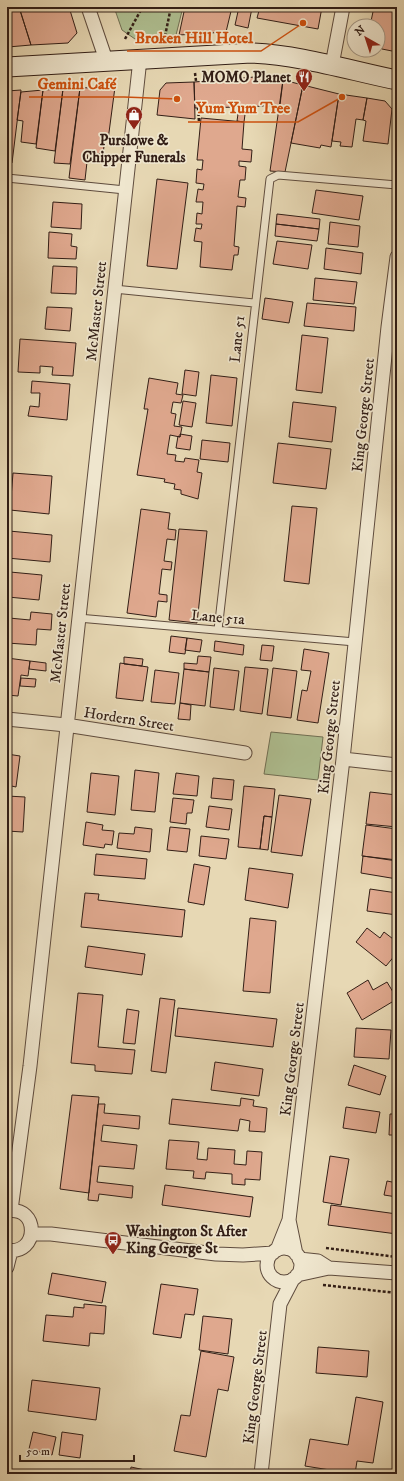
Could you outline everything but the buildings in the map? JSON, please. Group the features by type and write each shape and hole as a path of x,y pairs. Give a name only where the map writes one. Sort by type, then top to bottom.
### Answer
{"main road":[{"path":"7,67 106,60 251,53 278,54 397,80"}],"street":[{"path":"88,7 106,60"},
{"path":"332,65 343,7"},
{"name":"McMaster Street","path":"9,1210 30,1066 66,725 140,59"},
{"name":"King George Street","path":"275,1252 289,1220 343,759 387,335 397,258"},
{"name":"Hordern Street","path":"7,719 66,725 245,753"},
{"path":"343,759 397,765"},
{"path":"7,1267 9,1250 16,1250 26,1244 32,1234 31,1224 25,1215 9,1210"},
{"name":"King George Street","path":"289,1220 298,1256"},
{"path":"32,1234 51,1234 216,1254 243,1255 275,1252 288,1249 298,1256 318,1261 330,1268"},
{"path":"271,1275 268,1262 275,1252"},
{"path":"243,1255 256,1262 271,1275 283,1282 295,1277 330,1268 397,1273"},
{"path":"295,1277 300,1270 298,1256"},
{"name":"King George Street","path":"271,1275 280,1304"},
{"name":"King George Street","path":"261,1474 280,1304 295,1277"}],"lane":[{"name":"Lane 51","path":"218,630 254,302 270,178 273,176 397,185"},
{"path":"7,178 126,190"},
{"path":"114,289 254,302"},
{"name":"Lane 51a","path":"78,618 355,642"}],"path":[{"path":"125,39 140,8 146,10 148,7"},
{"path":"164,42 171,7"},
{"path":"195,73 196,81"},
{"path":"198,108 199,122"},
{"path":"319,1248 397,1257"},
{"path":"316,1284 397,1293"}],"green space":[{"path":"114,7 183,7 176,35 135,39 122,30"},
{"path":"271,732 323,737 318,780 264,774"}],"place":[{"name":"Broken Hill Hotel","path":"303,23"},
{"name":"MOMO Planet","path":"304,92"},
{"name":"Yum Yum Tree","path":"342,97"},
{"name":"Gemini Café","path":"177,99"},
{"name":"Purslowe & Chipper Funerals","path":"134,130"},
{"name":"Washington St After King George St","path":"113,1255"}]}
